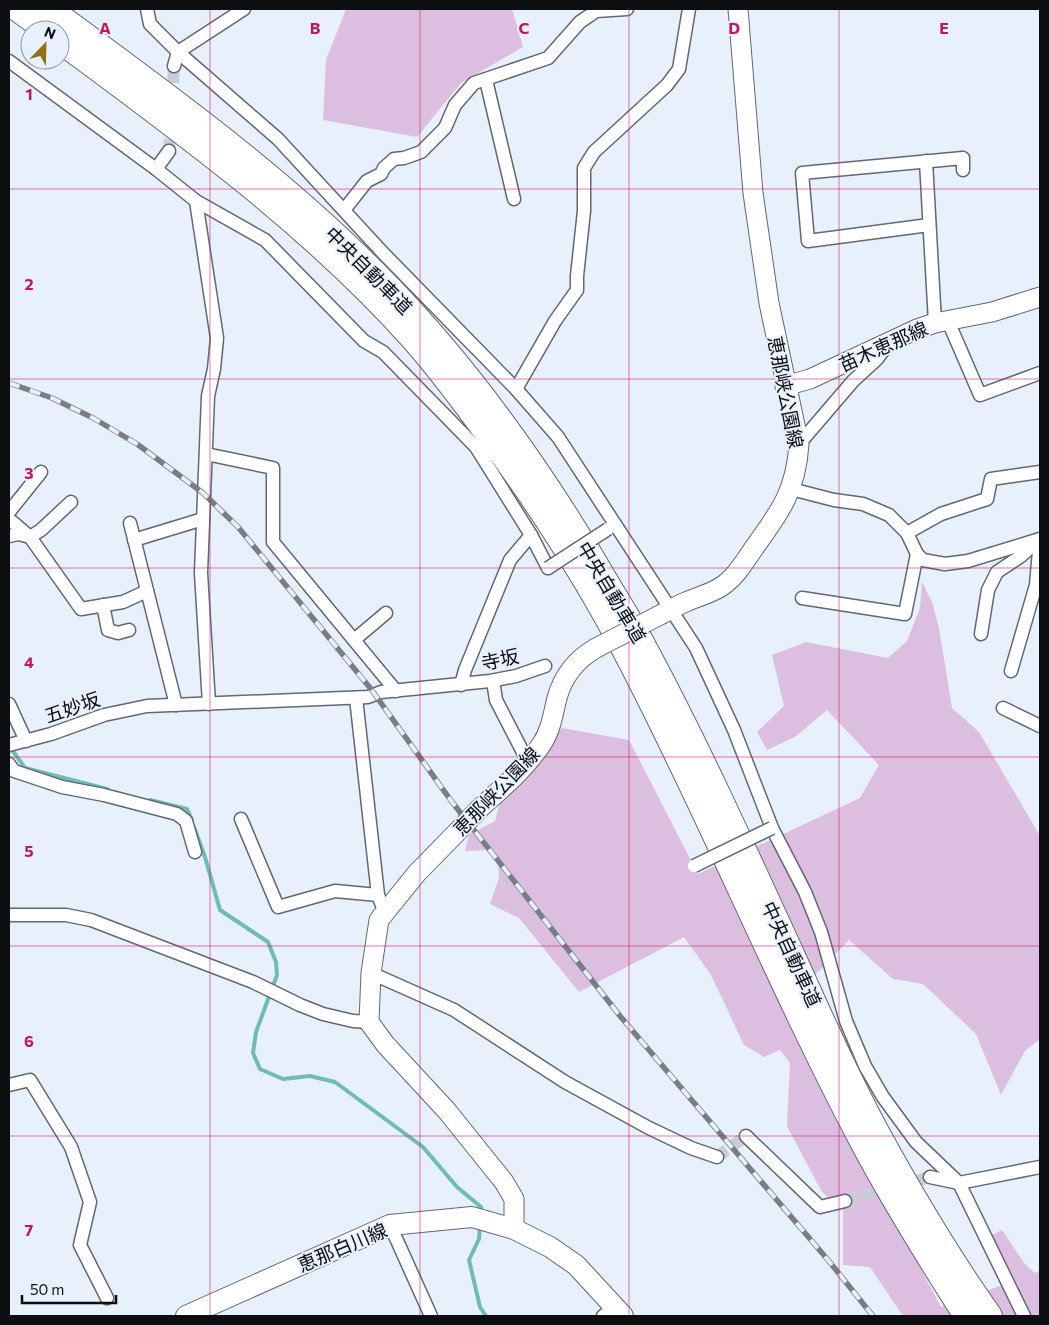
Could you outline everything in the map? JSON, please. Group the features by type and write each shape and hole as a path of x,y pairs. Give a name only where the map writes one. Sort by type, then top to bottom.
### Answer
{"highway":[{"path":"17,9 32,20"},
{"name":"中央自動車道","path":"50,9 215,132 326,226 375,272 428,329 489,403 545,480 646,650 691,739 835,1048 878,1133 939,1238 990,1316"},
{"name":"中央自動車道","path":"70,48 203,146 293,221 355,278 414,341 474,415 529,491 581,572 630,660 673,747 818,1056 861,1141 922,1246 966,1316"}],"main road":[{"name":"恵那峡公園線","path":"369,1022 371,973 378,920 417,873 528,762 542,744 553,717 560,688 566,676 581,657 666,612 710,593 725,584 738,571 773,522 791,489 798,466 799,444 785,386 769,303 753,193 738,9"},
{"name":"苗木恵那線","path":"785,386 810,379 918,329 941,322 992,312 1040,297"},
{"path":"369,1022 385,1044 447,1111 504,1182 514,1200 514,1229"},
{"name":"恵那白川線","path":"186,1316 390,1224 481,1219 514,1229 550,1247 576,1264 614,1313"}],"street":[{"path":"147,9 150,24 178,52 278,139 384,254 516,388 558,437 611,526 641,563 666,612 696,648 726,713 772,828 805,892 821,932 846,1021 866,1066 883,1097 916,1142 959,1184 1024,1316"},
{"path":"174,66 178,52 244,9"},
{"path":"344,210 367,181 381,174 384,168 394,159 404,158 421,152 445,128 455,105 474,84 548,58 580,22 596,11 627,9"},
{"path":"516,388 555,321 577,290 584,211 584,168 594,152 667,85 679,69 690,9"},
{"path":"9,61 156,169 196,201 265,240 364,342 383,352 476,447 531,535 548,568 611,526"},
{"path":"486,80 514,199"},
{"path":"156,169 169,152"},
{"path":"929,225 808,240 802,173 963,158 963,170"},
{"path":"926,161 929,225 941,322 980,395 1040,373"},
{"path":"196,201 217,338 214,369 208,396 203,519 202,574 209,704"},
{"path":"799,444 853,380 877,359 888,344"},
{"path":"206,454 272,468 272,542 396,691"},
{"path":"9,512 41,472"},
{"path":"906,533 941,514 987,499 991,479 1040,472"},
{"path":"791,489 834,500 863,504 889,515 906,533 917,554 923,560 945,564 968,561 1040,539"},
{"path":"9,536 19,534 30,537 41,530 71,502"},
{"path":"9,519 30,537 81,608 123,602 147,592"},
{"path":"134,540 203,519"},
{"path":"130,523 176,705"},
{"path":"461,685 465,670 510,560 531,535"},
{"path":"981,634 988,590 997,572 1021,556 1040,539"},
{"path":"1011,671 1036,585 1040,539"},
{"path":"802,598 905,614 917,554"},
{"path":"103,605 108,630 118,633 129,630"},
{"path":"354,640 386,613"},
{"name":"寺坂","path":"356,698 368,697 381,692 493,681 546,666"},
{"path":"493,681 496,700 528,762"},
{"path":"356,698 378,895 385,913"},
{"name":"五妙坂","path":"9,746 130,708 356,698"},
{"path":"9,704 26,741"},
{"path":"1002,708 1040,726"},
{"path":"9,764 14,770 62,787 104,795 177,814 186,821 196,852"},
{"path":"241,819 278,907 335,891 378,895"},
{"path":"694,866 772,828"},
{"path":"9,915 66,915 91,920 253,982 300,1006 353,1021 369,1022"},
{"path":"371,973 454,1010 565,1082 649,1128 691,1148 717,1157"},
{"path":"9,1085 30,1080 71,1147 90,1202 80,1244 107,1298"},
{"path":"746,1136 820,1207 846,1201"},
{"path":"930,1176 959,1184 1040,1167"},
{"path":"390,1224 431,1316"}],"shaded area":[{"path":"346,9 512,9 523,47 461,83 417,137 323,120 326,60"},
{"path":"922,582 932,602 939,628 952,708 979,732 1040,836 1040,1039 1025,1051 1001,1095 976,1034 923,984 893,979 849,940 784,1007 941,1307 1011,1282 990,1236 1002,1230 1024,1263 1035,1273 1040,1271 1040,1316 903,1316 870,1267 843,1265 843,1210 822,1192 787,1126 790,1063 780,1050 764,1057 744,1045 711,975 684,937 579,992 519,918 490,904 499,878 498,863 487,850 465,851 469,835 495,821 502,795 562,728 629,740 698,874 860,798 879,765 827,710 795,737 767,750 757,732 784,706 772,655 806,642 888,658 907,641 920,608"}],"waterway":[{"path":"10,747 25,768 107,789"},
{"path":"150,800 187,809 192,820"},
{"path":"194,827 205,857 220,910 268,942 276,962 277,975 256,1032 253,1053 260,1069 283,1079 310,1076 335,1082 423,1147 457,1187 481,1207 481,1212"},
{"path":"480,1227 479,1239 469,1260 480,1307 486,1316"}],"tunnel":[{"path":"172,101 174,66"},
{"path":"169,151 171,121"},
{"path":"717,1157 746,1136"},
{"path":"845,1201 930,1177"}],"railway":[{"path":"9,383 52,398 93,418 137,444 203,493 238,527 371,689 452,802 620,1016 828,1260 873,1316"}]}
